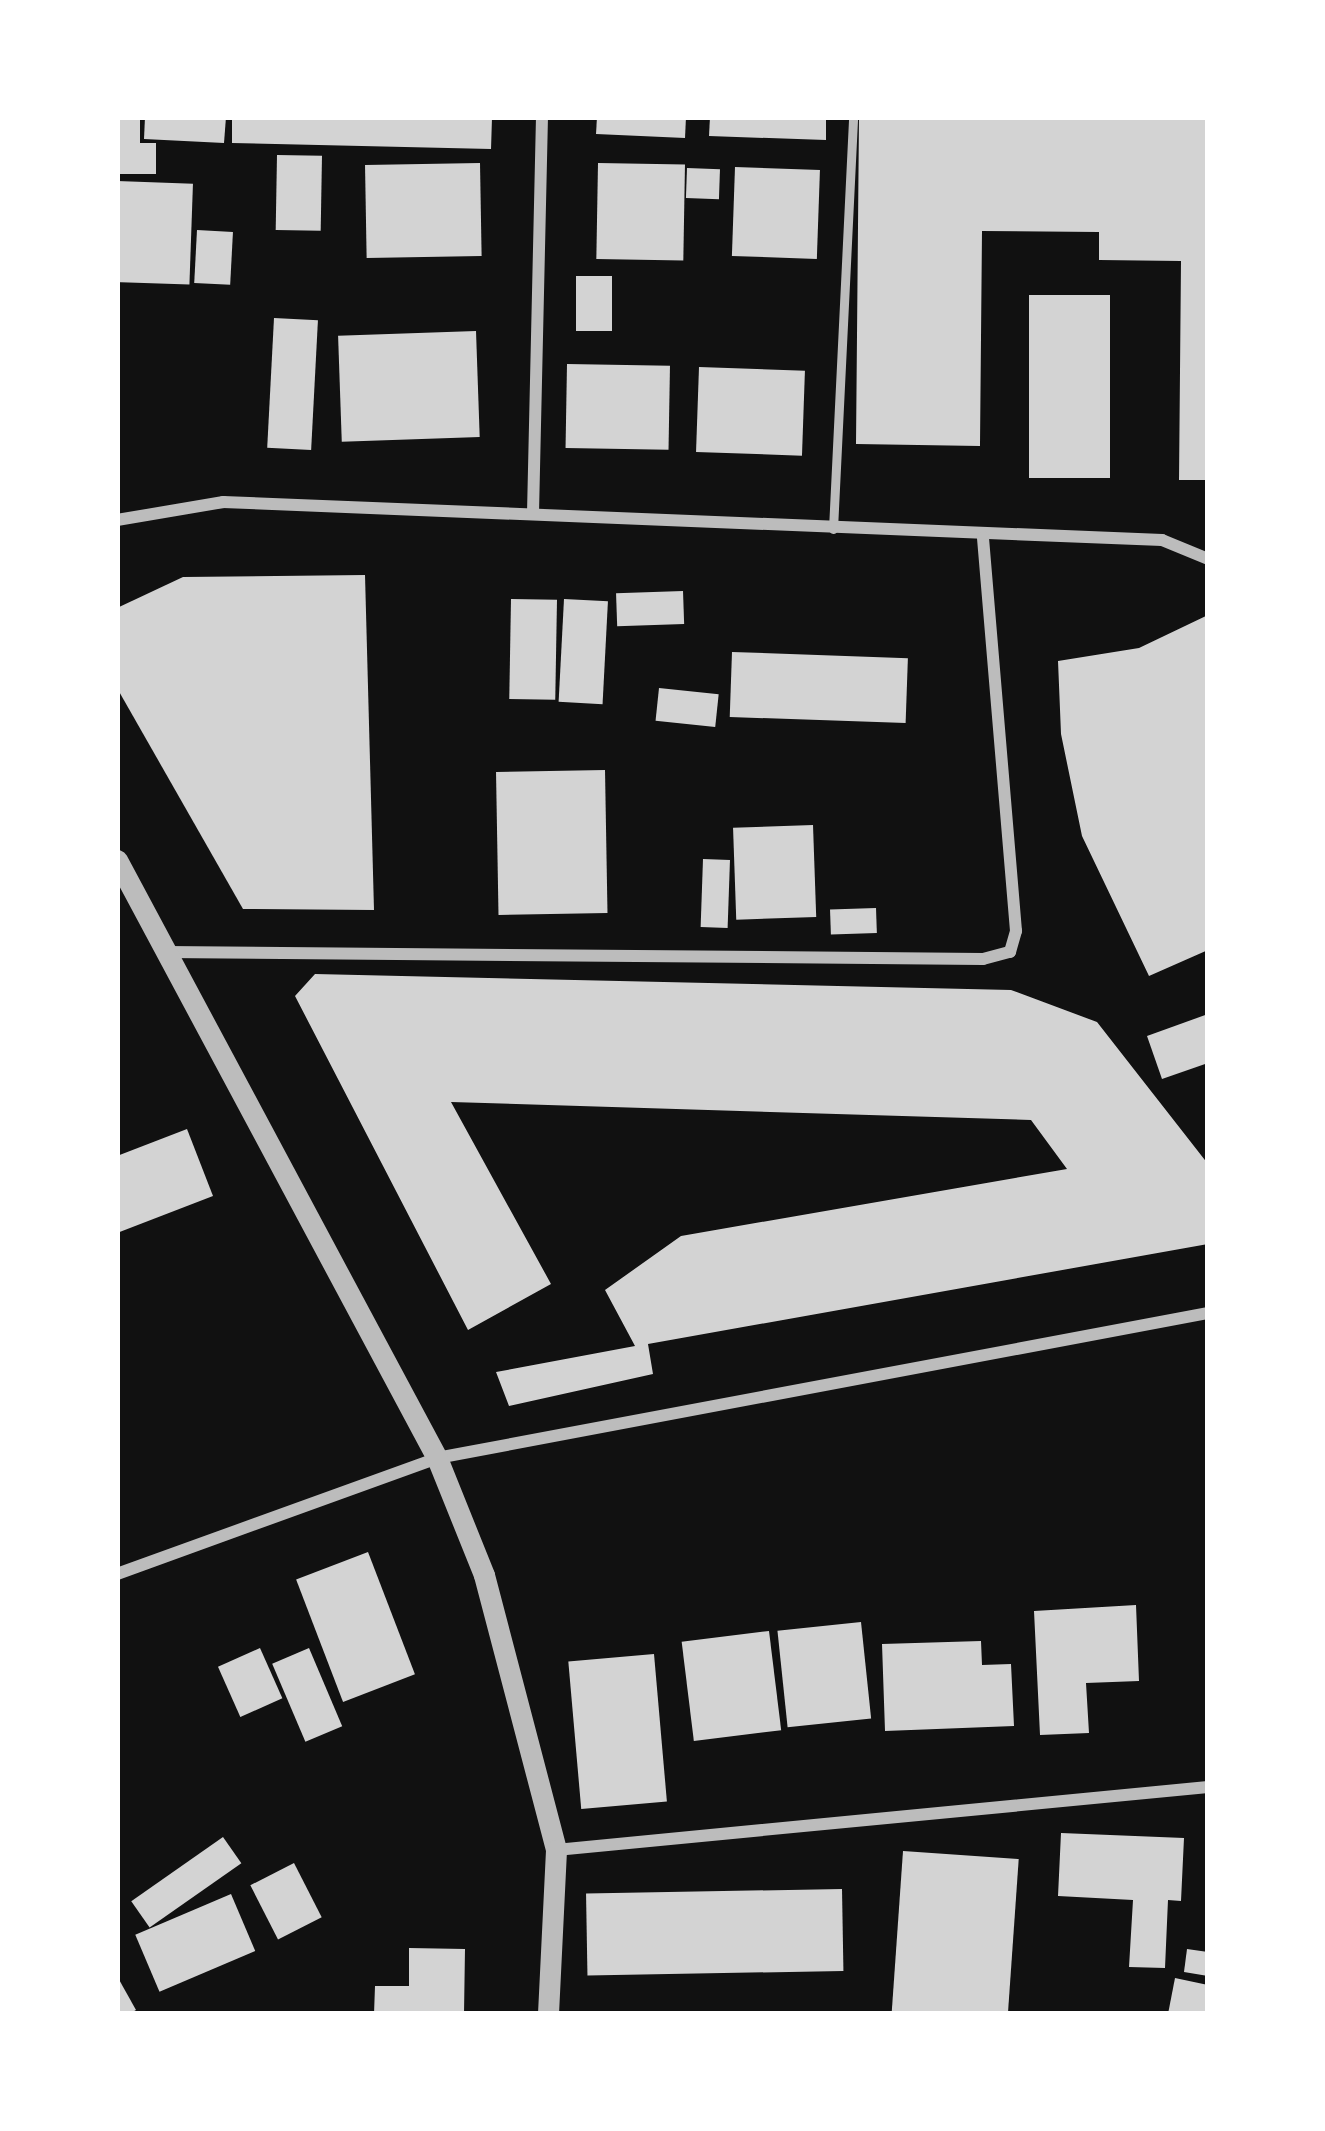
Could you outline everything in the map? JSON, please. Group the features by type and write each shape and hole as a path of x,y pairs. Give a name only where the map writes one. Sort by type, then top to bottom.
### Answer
{"street":[{"path":"533,513 542,117"},
{"path":"117,520 224,502 533,513 983,537 1162,540 1208,559"},
{"path":"164,952 983,959 1010,952 1013,886 983,537"},
{"path":"117,860 437,1459 484,1575 556,1850 548,2014"},
{"path":"117,1574 437,1459 1208,1313"},
{"path":"556,1850 1208,1787"}],"lane":[{"path":"833,529 853,117"}],"building":[{"path":"117,117 140,117 140,143 156,143 156,174 117,174"},
{"path":"145,117 226,117 224,143 144,139"},
{"path":"232,117 492,117 491,149 232,143"},
{"path":"597,117 686,117 685,138 596,134"},
{"path":"710,117 826,117 826,140 709,136"},
{"path":"859,117 1208,117 1208,480 1179,480 1181,261 1099,260 1099,232 982,231 980,446 856,444"},
{"path":"277,155 322,156 321,231 276,230"},
{"path":"480,163 482,256 367,258 365,165"},
{"path":"598,163 685,165 683,261 596,259"},
{"path":"735,167 820,170 817,259 732,256"},
{"path":"687,168 720,169 719,199 686,198"},
{"path":"117,181 193,184 189,285 117,282"},
{"path":"197,230 233,232 230,285 194,283"},
{"path":"576,276 612,276 612,331 576,331"},
{"path":"1029,295 1110,295 1110,478 1029,478"},
{"path":"274,318 318,320 311,450 267,448"},
{"path":"476,331 480,437 342,442 338,336"},
{"path":"567,364 670,366 669,450 566,448"},
{"path":"699,367 805,371 802,456 696,452"},
{"path":"365,575 374,910 243,909 117,688 117,608 183,577"},
{"path":"683,591 684,624 617,626 616,593"},
{"path":"511,599 557,600 555,700 509,699"},
{"path":"564,599 608,601 603,704 559,702"},
{"path":"1208,615 1208,950 1149,976 1082,836 1061,734 1058,661 1139,648"},
{"path":"732,652 908,658 906,723 730,717"},
{"path":"659,688 719,694 715,727 656,721"},
{"path":"605,770 607,913 499,915 496,772"},
{"path":"813,825 816,917 736,920 733,828"},
{"path":"703,859 730,860 728,928 701,927"},
{"path":"876,908 877,933 831,935 830,910"},
{"path":"315,974 1011,990 1097,1022 1208,1164 1208,1244 648,1344 653,1374 509,1406 496,1372 635,1346 605,1290 681,1236 1067,1169 1031,1120 451,1102 551,1284 468,1330 295,996"},
{"path":"1208,1014 1208,1063 1162,1079 1147,1036"},
{"path":"187,1129 213,1196 117,1233 117,1156"},
{"path":"368,1552 415,1674 343,1702 296,1580"},
{"path":"1136,1605 1139,1681 1086,1683 1089,1733 1040,1735 1034,1611"},
{"path":"861,1622 871,1718 788,1727 777,1631"},
{"path":"769,1631 781,1730 694,1741 682,1642"},
{"path":"981,1641 982,1665 1011,1664 1014,1726 885,1731 882,1644"},
{"path":"260,1648 282,1698 240,1717 218,1667"},
{"path":"309,1648 342,1726 305,1742 272,1664"},
{"path":"654,1654 667,1801 581,1809 568,1661"},
{"path":"1061,1833 1184,1838 1181,1901 1168,1900 1165,1968 1129,1967 1133,1900 1058,1896"},
{"path":"223,1837 241,1863 150,1927 131,1901"},
{"path":"903,1851 1019,1859 1008,2014 892,2014"},
{"path":"294,1863 322,1917 278,1940 250,1885"},
{"path":"842,1889 843,1971 587,1975 586,1893"},
{"path":"231,1894 255,1951 159,1992 135,1935"},
{"path":"409,1948 465,1949 464,2014 374,2014 375,1986 409,1986"},
{"path":"1187,1949 1208,1952 1208,1976 1184,1972"},
{"path":"117,1976 136,2010 129,2014 117,2014"},
{"path":"1175,1978 1208,1985 1208,2014 1168,2014"}]}
